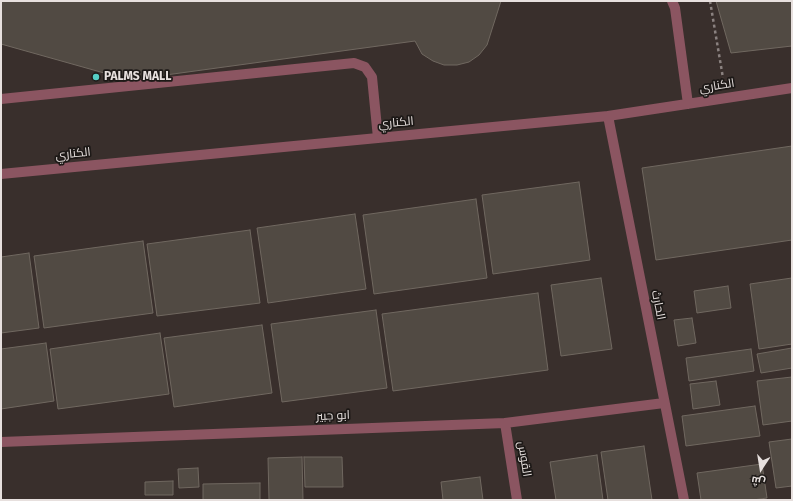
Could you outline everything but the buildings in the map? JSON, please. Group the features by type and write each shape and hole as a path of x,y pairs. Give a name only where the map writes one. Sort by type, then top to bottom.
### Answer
{"street":[{"path":"672,1 675,8 688,104"},
{"path":"1,99 354,63 365,67 372,77 378,138"},
{"name":"الكناري","path":"1,174 608,116 792,88"},
{"name":"الحارث","path":"608,116 684,500"},
{"name":"ابو جبير","path":"1,442 505,423 664,404"},
{"name":"القوس","path":"505,423 517,500"}],"path":[{"path":"710,1 727,98"}],"place":[{"name":"PALMS MALL","path":"96,77"}]}
